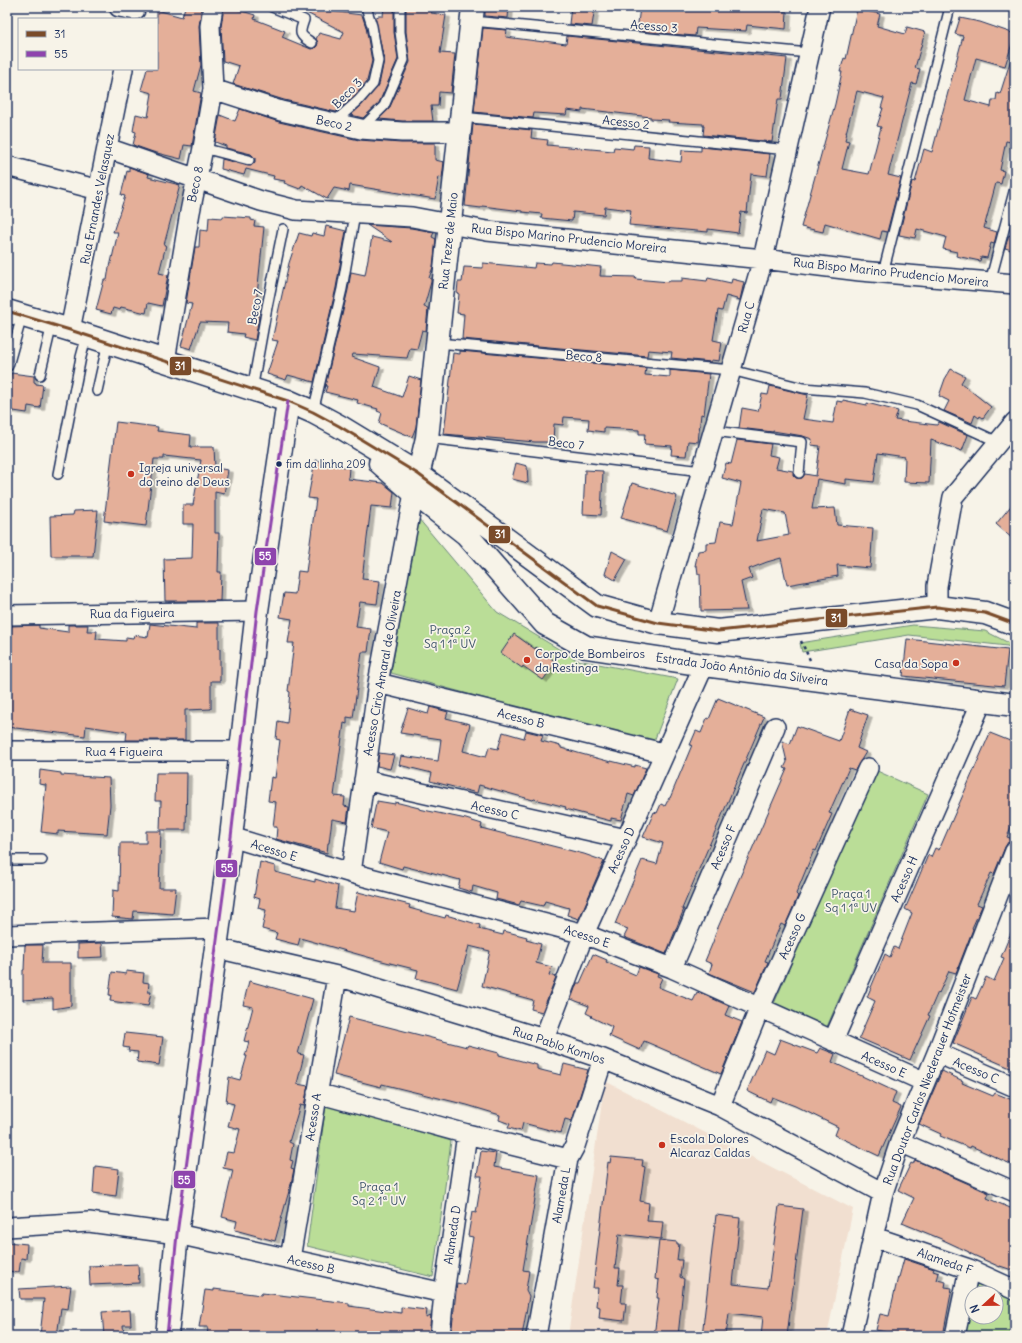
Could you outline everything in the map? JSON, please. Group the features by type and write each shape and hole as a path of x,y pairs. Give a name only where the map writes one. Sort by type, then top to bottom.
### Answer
{"main road":[{"name":"Rua Treze de Maio","path":"416,483 428,438 472,14"},
{"name":"Estrada João Antônio da Silveira","path":"14,314 108,342 288,401 313,412 339,426 416,483 597,606 658,623 718,631 937,607 985,613 1015,624"},
{"path":"167,1336 177,1234 232,837 257,611 288,401"},
{"name":"Estrada João Antônio da Silveira","path":"416,483 466,534 545,624 586,647 704,664 978,709 1015,705"}],"street":[{"name":"Beco 8","path":"165,361 190,212 213,90 210,26 213,7"},
{"name":"Rua C","path":"658,623 763,259 820,7"},
{"name":"Rua Ernandes Velasquez","path":"70,330 123,70"},
{"name":"Beco 2","path":"213,90 281,111 361,129 402,132 461,125"},
{"name":"Rua Bispo Marino Prudencio Moreira","path":"107,148 261,201 296,210 412,217 486,231 763,259 883,273 1015,284"},
{"path":"7,166 99,190"},
{"path":"937,607 937,586 953,497 1015,422"},
{"name":"Acesso Cirio Amaral de Oliveira","path":"351,873 378,683 416,483"},
{"name":"Rua da Figueira","path":"7,615 257,611"},
{"name":"Acesso D","path":"544,1039 584,934 704,664"},
{"name":"Acesso B","path":"378,683 664,753"},
{"name":"Acesso H","path":"833,1041 978,709"},
{"name":"Acesso F","path":"672,968 775,727"},
{"name":"Rua 4 Figueira","path":"7,751 241,751"},
{"name":"Acesso G","path":"720,1106 760,1007 868,768"},
{"name":"Acesso C","path":"364,780 626,840"},
{"name":"Acesso E","path":"232,837 351,873 584,934 672,968 925,1082"},
{"name":"Rua Doutor Carlos Niederauer Hofmeister","path":"851,1336 883,1193 900,1142 937,1053 1015,851"},
{"name":"Rua Pablo Komlos","path":"7,935 218,938 544,1039 603,1059 720,1106 883,1193"},
{"name":"Acesso A","path":"290,1259 337,976"},
{"name":"Acesso C","path":"937,1053 1015,1086"},
{"name":"Alameda L","path":"536,1336 568,1159 575,1146 603,1059"},
{"path":"317,1093 467,1134 568,1159"},
{"name":"Alameda D","path":"440,1336 444,1293 467,1134"},
{"path":"900,1142 1015,1192"},
{"name":"Acesso B","path":"7,1227 89,1222 177,1234 444,1293"},
{"name":"Alameda F","path":"874,1237 969,1269 1015,1290"},
{"path":"955,1336 969,1269"}],"lane":[{"path":"272,7 304,20 300,32 302,37 312,43"},
{"name":"Beco 3","path":"333,123 358,101 373,84 378,61 372,26 366,7"},
{"path":"361,129 384,106 404,60 400,32 400,7"},
{"path":"883,273 950,7"},
{"name":"Acesso 3","path":"472,14 809,53"},
{"name":"Acesso 2","path":"461,125 788,150"},
{"path":"203,148 250,160"},
{"path":"990,282 1015,188"},
{"path":"313,412 342,288 355,214"},
{"name":"Beco 7","path":"252,390 267,307 284,229"},
{"path":"8,366 14,314"},
{"path":"40,375 70,330"},
{"path":"58,474 81,357 70,330"},
{"path":"96,391 108,342"},
{"name":"Beco 8","path":"438,343 731,370 804,388 865,393 917,405 998,442"},
{"path":"714,431 802,442 799,473"},
{"name":"Beco 7","path":"428,438 702,471"},
{"path":"7,860 42,860"}],"path":[{"path":"798,637 810,661"}],"shaded area":[{"name":"Escola Dolores Alcaraz Caldas","path":"605,1081 853,1209 827,1336 568,1336"}],"green space":[{"name":"Praça 2 Sq 1 1ª UV","path":"418,518 497,612 577,660 678,679 653,744 391,673"},
{"path":"913,625 985,631 1015,646 1015,649 1007,646 909,635 802,652 800,643"},
{"name":"Praça 1 Sq 1 1ª UV","path":"875,770 928,794 826,1029 773,1006"},
{"name":"Praça 1 Sq 2 1ª UV","path":"326,1104 451,1141 433,1277 307,1246"},
{"path":"1004,1295 1015,1300 1015,1336 965,1336 967,1325 1004,1325"}],"building":[{"path":"185,7 202,7 199,26 201,65 194,91 201,93 192,146 184,145 181,159 133,145 136,132 133,131 136,114 148,117 152,93 141,90 147,70 158,70 157,10 182,17"},
{"path":"224,7 229,7 255,15 254,19 285,31 282,37 311,49 317,46 318,43 316,39 319,33 341,39 344,32 295,7 334,7 330,11 362,15 366,27 372,61 367,81 354,97 336,112 284,100 233,84 239,66 223,61 221,27"},
{"path":"384,7 394,8 394,32 398,59 379,103 363,118 351,115 362,105 379,85 384,60 375,17 383,16"},
{"path":"417,7 432,7 431,13 446,15 440,53 455,54 451,93 439,92 438,106 431,106 433,121 379,119 389,109 410,62 406,32 406,8 417,9"},
{"path":"485,7 509,7 508,18 485,16"},
{"path":"571,7 595,7 592,26 569,24"},
{"path":"640,7 768,7 767,10 787,12 786,29 747,25 746,31 696,28 695,36 637,31"},
{"path":"857,9 880,14 877,26 905,34 907,27 925,32 915,68 920,69 916,84 912,83 888,175 901,178 887,232 882,231 880,239 825,223 823,232 801,227 835,104 842,72 840,72 844,58 846,59","holes":["857,91 884,98 881,108 883,108 877,126 881,127 869,174 842,169 849,141 845,140 846,133"]},
{"path":"960,18 980,22 1015,34 1005,66 976,58 965,100 991,107 992,100 996,100 997,93 1000,94 1012,56 1015,56 1015,143 1006,141 1000,170 1004,171 1001,184 996,183 984,228 997,232 994,244 991,243 987,258 981,257 980,261 956,256 957,252 943,249 946,237 917,229 915,238 899,235 912,181 915,182 924,149 932,152 963,36 955,34"},
{"path":"483,28 507,30 506,37 544,42 566,44 567,36 787,58 782,99 778,99 772,142 703,135 703,124 668,122 669,120 651,119 651,117 582,109 582,112 567,110 566,115 534,113 533,118 474,112"},
{"path":"240,109 279,122 359,140 401,143 435,143 435,160 444,162 442,178 439,177 435,199 350,185 349,191 334,188 327,199 302,185 300,189 284,183 285,181 273,179 274,176 246,169 244,175 221,169 222,159 248,166 251,166 255,162 255,158 251,154 226,148 226,146 215,142 220,115 235,121"},
{"path":"473,124 532,130 531,138 548,140 547,145 613,151 614,147 633,149 634,145 649,146 648,158 681,162 682,150 701,151 701,147 770,154 767,176 751,174 747,213 741,212 738,233 708,229 708,232 629,225 631,210 605,207 604,215 573,212 572,221 541,218 542,214 522,211 482,206 481,208 465,206"},
{"path":"129,167 149,174 148,177 180,185 164,245 166,245 159,273 168,275 162,306 148,303 146,313 121,307 120,310 113,308 111,314 96,310 104,280 107,280 110,267 118,232 113,232 125,196 121,195 127,171 129,172"},
{"path":"223,216 251,218 251,220 255,221 254,226 264,227 255,315 259,316 255,340 243,337 244,334 227,332 228,323 200,322 191,349 181,346 192,304 186,303 195,247 199,247 200,230 208,231 209,217 223,218"},
{"path":"367,225 411,228 434,232 432,237 436,239 433,267 429,278 431,279 431,282 424,307 428,308 426,331 422,330 417,349 410,348 407,358 353,354 352,357 380,367 374,387 402,397 409,376 421,380 416,427 412,437 379,423 382,413 377,411 378,409 357,403 358,400 325,392 327,386 325,386 351,272 365,275 372,237 392,242"},
{"path":"326,226 346,231 336,288 314,382 288,375 286,380 267,374 278,341 272,340 289,263 299,233 311,236 312,233 324,236"},
{"path":"1009,235 1015,237 1015,251 1005,248"},
{"path":"552,262 601,267 600,276 636,277 635,279 669,282 682,281 682,278 707,281 708,278 731,283 732,279 744,282 740,300 726,296 722,311 718,310 713,340 722,342 719,361 711,360 711,362 671,358 672,352 648,350 647,356 462,339 464,314 457,313 459,294 457,293 458,282 462,282 464,267 483,268 483,263 534,268 535,263 551,264"},
{"path":"460,351 646,368 645,375 670,377 670,370 709,374 704,415 701,414 698,442 688,441 686,456 671,455 672,446 644,444 645,434 639,434 639,430 604,428 604,432 588,430 589,419 564,417 563,425 554,424 553,442 535,442 444,434 453,353 460,354"},
{"path":"951,369 965,376 961,383 991,407 983,418 980,416 979,418 975,415 972,423 944,411 949,401 939,396 945,379"},
{"path":"11,373 34,376 34,382 36,384 43,385 40,408 28,406 27,413 7,410 7,379 10,380"},
{"path":"770,386 808,395 803,419 833,423 837,401 843,402 843,400 867,405 867,403 898,411 895,420 937,425 939,422 968,435 962,451 931,440 929,483 904,482 905,457 878,453 874,482 846,479 846,484 817,479 812,509 835,508 837,525 873,528 870,568 837,565 838,576 787,585 781,558 749,569 752,578 741,582 747,610 701,611 700,574 698,574 697,566 695,566 698,551 706,550 706,543 716,542 720,522 733,524 741,483 722,478 726,463 731,464 737,440 771,444 769,455 779,457 776,468 793,471 793,475 796,478 802,478 805,474 816,476 820,446 811,445 812,439 773,431 739,428 742,408 758,411 762,394 768,395","holes":["763,509 785,513 789,535 757,541"]},
{"path":"116,422 158,427 157,431 191,435 190,447 214,447 215,468 228,470 224,494 215,492 215,533 219,533 218,572 221,572 220,601 165,601 164,559 192,558 193,524 183,524 183,505 193,505 201,460 164,456 164,459 154,459 146,526 104,521"},
{"path":"315,460 349,468 348,479 383,483 394,492 392,508 371,506 362,579 380,581 377,604 360,602 356,627 371,629 368,652 362,652 353,718 347,717 347,724 344,723 334,796 345,797 344,806 349,807 347,822 332,819 327,853 276,839 277,827 273,827 276,802 268,801 271,777 275,778 280,740 276,739 278,721 287,723 290,692 288,691 294,643 288,643 292,619 280,617 284,593 295,594 298,571 306,572 316,499 308,498"},
{"path":"516,463 527,466 528,483 512,479"},
{"path":"585,470 603,471 601,515 583,514"},
{"path":"632,483 677,496 667,531 621,518"},
{"path":"1015,501 1015,541 996,524"},
{"path":"98,510 93,556 51,556 50,516 73,515 74,511"},
{"path":"612,551 627,559 615,580 605,574"},
{"path":"196,623 219,623 220,681 211,681 211,709 185,710 185,740 126,740 127,732 86,726 85,736 7,727 7,658 11,626 39,625 39,628 68,632 68,625 88,625 87,631 97,631 96,639 126,641 126,637 133,638 134,635 148,637 150,624 196,629"},
{"path":"514,634 535,649 536,647 556,662 543,680 523,666 522,668 501,653"},
{"name":"Casa da Sopa","path":"907,639 1008,650 1004,686 903,676"},
{"path":"718,698 764,717 682,909 684,909 666,954 624,937 628,929 615,924 642,860 657,864 663,843 643,837 654,812 657,813 661,804 665,806 670,798 692,745 690,745 696,731 701,733"},
{"path":"430,707 448,712 446,718 470,724 463,751 486,757 489,747 498,749 503,732 524,738 526,731 543,735 541,741 561,746 561,748 611,762 646,768 634,796 628,794 621,820 611,818 611,821 565,809 566,807 533,800 479,785 477,793 430,781 432,773 399,765 401,756 438,761 441,739 400,733 408,708 428,714"},
{"path":"850,709 868,715 857,748 866,752 855,770 849,768 829,813 832,814 816,851 814,850 796,894 798,896 785,926 781,924 765,961 768,962 755,992 709,973 712,964 705,961 716,932 787,769 784,768 787,762 782,741 790,744 797,726 839,741"},
{"path":"990,733 1015,743 1015,816 1007,837 1015,840 1008,842 994,874 991,873 977,904 982,906 972,928 973,929 956,973 949,971 939,993 938,992 928,1015 930,1016 910,1060 859,1038 875,1001 867,997 885,954 890,957 894,947 898,949 912,913 905,909 928,855 931,857 935,848 939,850"},
{"path":"379,753 394,755 390,769 377,766"},
{"path":"40,770 61,773 61,775 109,778 110,805 107,834 58,831 58,834 41,832 46,785 39,784"},
{"path":"156,773 187,773 186,830 160,830 161,801 155,801"},
{"path":"377,801 395,804 395,802 419,809 466,819 482,824 481,828 584,854 604,861 579,919 567,915 569,908 545,901 543,906 521,901 519,905 496,899 497,893 473,886 472,892 458,888 460,880 419,869 403,866 402,869 379,862 387,832 371,828"},
{"path":"146,831 161,831 159,888 176,888 173,914 134,911 133,919 112,917 113,890 119,891 120,843 146,843"},
{"path":"260,862 275,866 275,872 315,882 315,879 338,886 335,908 354,911 358,892 410,905 409,908 445,918 446,915 480,925 479,929 503,935 504,931 527,937 526,940 541,944 536,963 552,967 549,975 556,977 542,1012 531,1009 533,1000 482,986 490,951 469,946 457,989 416,978 418,970 300,938 298,945 275,939 277,933 262,929 266,910 258,908 260,899 254,897"},
{"path":"1015,923 1015,1070 953,1043 972,997 976,999 986,977 994,981 1004,958 1001,957"},
{"path":"102,943 103,957 78,958 78,944"},
{"path":"25,945 43,945 42,963 71,963 71,1006 53,1009 53,998 23,1000"},
{"path":"593,954 607,960 606,962 636,975 639,967 658,974 657,976 662,978 658,987 693,1001 697,993 700,993 729,1006 725,1015 742,1022 721,1074 644,1041 640,1050 609,1036 612,1027 586,1013 589,1006 571,999 577,983 580,983"},
{"path":"126,971 144,973 143,982 149,983 148,992 151,992 148,1006 110,1001 111,995 109,995 112,972 126,974"},
{"path":"249,981 313,999 298,1054 304,1055 297,1084 308,1086 304,1106 300,1105 289,1142 293,1144 290,1160 293,1161 291,1168 294,1169 275,1241 235,1230 237,1221 222,1217 233,1170 223,1168 227,1152 234,1153 240,1129 228,1126 234,1104 226,1102 229,1077 240,1080 247,1056 245,1056 249,1042 244,1041 253,1007 243,1005"},
{"path":"349,1017 467,1047 468,1045 499,1053 499,1055 537,1065 537,1069 561,1075 564,1064 588,1070 572,1121 565,1119 561,1133 523,1123 521,1131 508,1128 510,1124 499,1120 500,1115 467,1105 382,1084 381,1087 334,1075"},
{"path":"125,1033 163,1037 159,1065 137,1062 138,1052 128,1051 129,1048 123,1047"},
{"path":"780,1039 817,1053 820,1048 835,1054 832,1062 896,1092 892,1103 901,1107 879,1156 835,1135 838,1127 795,1106 772,1097 770,1102 747,1091 765,1050 774,1054"},
{"path":"942,1071 963,1081 962,1083 993,1096 995,1093 1015,1101 1015,1166 971,1146 970,1148 940,1136 941,1134 919,1124"},
{"path":"481,1151 496,1153 494,1167 539,1175 523,1270 529,1271 526,1290 529,1296 522,1336 451,1336 457,1283 465,1285 473,1237 468,1236 472,1212 476,1213 482,1176 477,1176"},
{"path":"611,1157 643,1160 642,1166 645,1167 640,1201 649,1203 647,1221 663,1222 661,1239 619,1234 615,1268 620,1268 618,1285 623,1285 621,1303 626,1303 624,1321 599,1318 600,1307 596,1306 598,1288 593,1288 608,1162 610,1163"},
{"path":"915,1160 989,1193 987,1198 1015,1210 1015,1271 1000,1267 939,1238 902,1223 914,1198 898,1190 911,1163 913,1164"},
{"path":"95,1166 119,1169 116,1196 93,1193"},
{"path":"779,1206 803,1209 787,1336 761,1336 763,1317 729,1313 726,1336 702,1336 716,1215 740,1218 733,1284 768,1288"},
{"path":"659,1240 677,1242 677,1244 679,1244 677,1260 682,1260 680,1277 684,1279 678,1336 654,1336 659,1298 657,1298 659,1280 655,1279"},
{"path":"7,1242 27,1244 26,1259 21,1258 19,1272 7,1271"},
{"path":"904,1259 934,1269 933,1271 939,1273 937,1280 946,1282 945,1287 952,1288 943,1336 884,1336 885,1332 876,1330 880,1314 889,1316 898,1277"},
{"path":"138,1264 139,1283 90,1285 89,1266"},
{"path":"71,1286 68,1309 61,1308 57,1336 40,1336 44,1299 20,1299 19,1289"},
{"path":"214,1289 349,1303 349,1306 401,1313 401,1307 427,1310 426,1318 431,1316 429,1336 207,1336 208,1327 199,1327 205,1290 214,1291"},
{"path":"130,1310 131,1325 123,1325 124,1336 104,1336 102,1312"}],"transit line":[{"name":"31","path":"7,311 288,401 313,412 418,474 597,606 658,623 718,631 937,607 985,613 1015,624"},
{"name":"55","path":"167,1336 177,1234 231,837 257,611 288,401"}],"place":[{"name":"fim da linha 209","path":"279,464"},
{"name":"Igreja universal do reino de Deus","path":"131,474"},
{"name":"Corpo de Bombeiros da Restinga","path":"527,660"},
{"name":"Casa da Sopa","path":"956,663"},
{"name":"Escola Dolores Alcaraz Caldas","path":"662,1145"}]}
